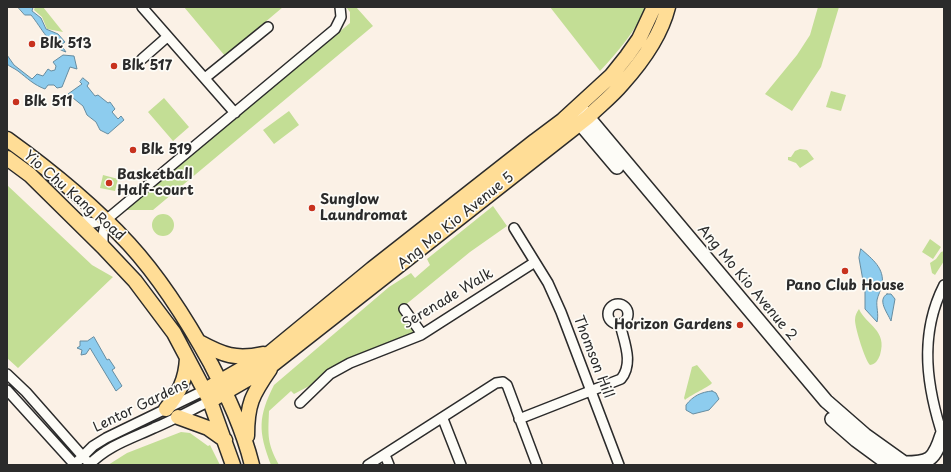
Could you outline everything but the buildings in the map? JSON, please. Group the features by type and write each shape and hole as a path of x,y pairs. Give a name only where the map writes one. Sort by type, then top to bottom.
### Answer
{"main road":[{"name":"Ang Mo Kio Avenue 5","path":"580,115 639,39 654,7"},
{"name":"Ang Mo Kio Avenue 5","path":"207,395 223,388 271,358 580,115 622,85 653,41 668,7"},
{"name":"Ang Mo Kio Avenue 2","path":"580,115 670,222 825,412 856,440 890,465"},
{"name":"Yio Chu Kang Road","path":"7,139 106,220 154,275 199,342 233,407 252,465"},
{"name":"Yio Chu Kang Road","path":"7,158 30,175 104,247 140,287 174,333 207,395 233,465"},
{"name":"Ang Mo Kio Avenue 2","path":"670,222 826,401 860,431 906,464"},
{"path":"199,342 220,354 229,356 271,358 251,400 247,415 247,446"},
{"path":"166,409 178,394 183,384 186,373 187,358"},
{"path":"178,417 208,428 225,441"},
{"path":"906,464 923,463 933,457 943,438"}],"street":[{"path":"142,7 234,113"},
{"path":"76,220 94,223 106,220 335,29 342,17 340,7"},
{"path":"205,78 268,27"},
{"path":"142,59 167,37"},
{"path":"104,247 103,234 106,220"},
{"path":"514,228 535,262"},
{"name":"Serenade Walk","path":"300,403 330,374 350,363 422,334 535,262"},
{"name":"Thomson Hill","path":"535,262 548,283 561,312 619,465"},
{"path":"943,438 929,382 927,356 930,323 938,296 944,285"},
{"path":"929,382 932,379 935,324 944,296"},
{"path":"404,309 422,334"},
{"path":"519,419 621,379 626,373 629,363 620,324"},
{"path":"7,374 26,392 90,464"},
{"path":"368,465 443,419 496,383 503,382 507,385 537,465"},
{"path":"7,390 74,465"},
{"name":"Lentor Gardens","path":"74,465 82,455 106,438 166,409 207,395"},
{"name":"Lentor Gardens","path":"90,464 100,454 114,445 178,417 207,395"},
{"path":"443,419 461,465"},
{"path":"385,455 389,465"}],"green space":[{"path":"35,7 43,7 63,32 47,29 42,17 34,10"},
{"path":"184,7 283,7 225,56"},
{"path":"346,7 356,7 373,26 153,210 126,210 350,23 350,12"},
{"path":"550,7 647,7 626,41 600,71"},
{"path":"818,7 839,7 821,67 792,111 765,94 797,55 810,35"},
{"path":"831,91 846,95 841,111 826,107"},
{"path":"164,98 189,127 173,141 148,112"},
{"path":"289,111 299,125 274,144 263,130"},
{"path":"800,149 807,150 814,159 800,168 796,163 788,160 788,157 791,157 795,151"},
{"name":"Basketball Half-court","path":"103,175 118,179 115,191 100,188"},
{"path":"7,185 92,265 113,277 18,368 7,358"},
{"path":"493,206 507,226 470,252 404,306 421,335 330,375 294,394 291,391 269,411 268,427 270,445 279,465 271,465 264,443 262,424 265,406 274,385 389,287 411,273 415,278 430,265 427,259"},
{"path":"163,214 171,217 174,225 171,233 163,236 155,233 152,225 155,217"},
{"path":"930,239 941,247 933,259 922,252"},
{"path":"944,251 944,261 935,275 932,273 930,263"},
{"path":"859,309 862,315 879,334 881,340 882,347 878,360 870,365 863,351 855,324 855,317"},
{"path":"697,365 712,383 685,400 684,398 692,367"},
{"path":"181,432 190,433 208,446 210,445 220,465 108,465 127,453"}],"water":[{"path":"18,7 33,7 32,11 41,18 46,29 58,34 65,42 61,45 66,52 51,42 31,15 25,15"},
{"path":"7,55 14,65 32,79 37,74 43,76 48,69 51,71 55,70 56,66 53,62 63,55 74,56 77,69 70,67 62,87 57,88 54,85 48,85 45,89 9,66 7,64"},
{"path":"83,78 89,83 87,86 95,96 98,95 108,103 110,102 115,109 112,112 118,119 121,116 124,120 108,134 100,130 96,122 87,115 83,106 68,94 82,84 80,82"},
{"path":"861,249 877,264 882,274 882,285 877,300 877,322 865,309 865,292 859,258"},
{"path":"887,294 891,294 895,299 891,321 883,303 883,299"},
{"path":"94,337 107,360 109,359 115,368 112,370 122,386 116,391 90,348 86,354 81,355 82,350 77,348 80,346 80,341 87,341"},
{"path":"712,391 716,393 719,399 709,410 693,414 686,410 686,405 694,397 704,392"}],"place":[{"name":"Blk 513","path":"32,44"},
{"name":"Blk 517","path":"114,66"},
{"name":"Blk 511","path":"16,102"},
{"name":"Blk 519","path":"133,150"},
{"name":"Basketball Half-court","path":"109,183"},
{"name":"Sunglow Laundromat","path":"312,208"},
{"name":"Pano Club House","path":"845,271"},
{"name":"Horizon Gardens","path":"740,325"}]}
